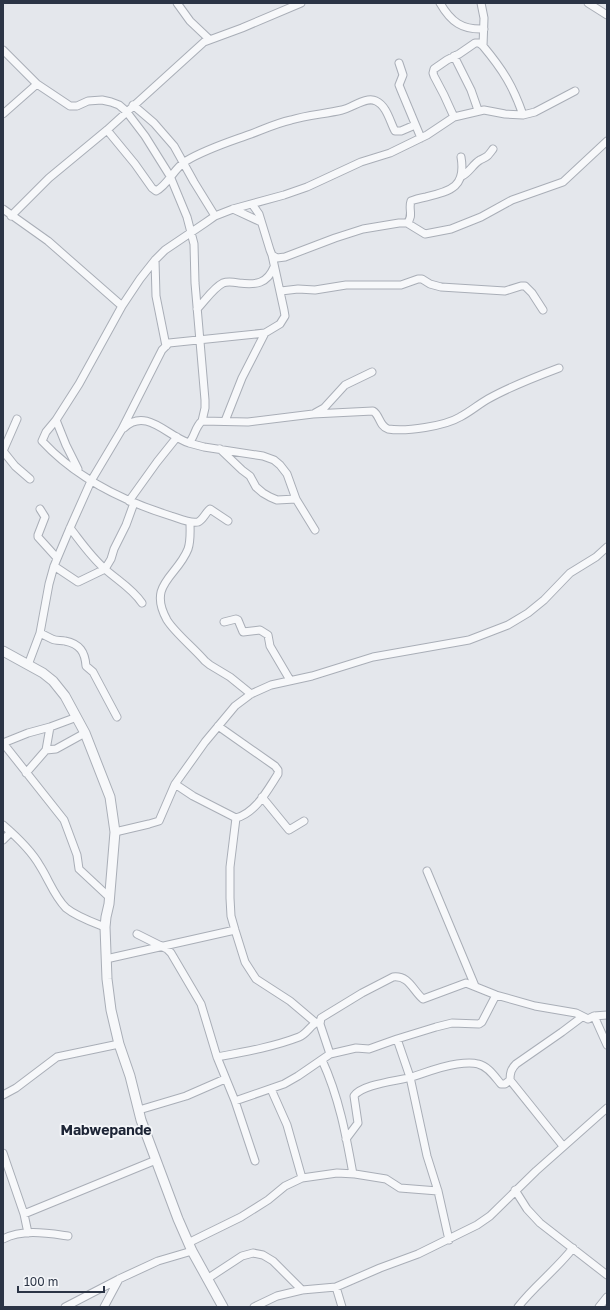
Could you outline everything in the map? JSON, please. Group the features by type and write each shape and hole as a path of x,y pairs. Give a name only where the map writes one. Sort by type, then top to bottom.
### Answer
{"street":[{"path":"11,216 49,178 107,130 196,48 209,39 242,28 302,3"},
{"path":"440,3 447,13 463,27 475,30 484,29"},
{"path":"481,3 484,18 483,46"},
{"path":"588,3 607,15"},
{"path":"180,4 198,30 209,39"},
{"path":"454,117 433,73 436,66 459,54 475,43 479,43 483,46 503,72 523,115"},
{"path":"3,50 37,84 70,106 77,106 88,101 102,100 119,105 126,111 145,136 170,176 192,232 196,254 195,283 205,408 202,421 198,424 193,438 189,443"},
{"path":"454,56 471,90 478,110"},
{"path":"399,63 403,75 399,85 421,138"},
{"path":"3,114 37,84"},
{"path":"228,521 210,509 200,520 190,522 132,502 91,481 56,454 42,441 46,432 56,420 86,373 122,306 155,260 165,250 215,216 233,209 307,187 361,162 390,153 421,138 454,117 478,110 489,110 505,114 523,115 540,109 575,91"},
{"path":"107,130 119,143 156,191 162,187 170,176 183,163 203,152 278,123 342,110 367,100 376,101 381,104 395,131 401,131 415,125"},
{"path":"134,105 164,134 174,146 215,216"},
{"path":"272,255 277,258 285,257 363,229 399,223 407,223 425,234 451,229 465,224 512,200 564,182 607,141"},
{"path":"407,223 411,216 411,201 454,188 462,176 467,173 479,160 486,158 493,150"},
{"path":"461,156 462,176"},
{"path":"28,665 40,633 49,584 57,558 91,481 122,429 158,357 166,346 175,341 265,333 274,329 285,316 281,291 272,255 259,214 252,204"},
{"path":"3,209 48,241 122,306"},
{"path":"233,209 261,222"},
{"path":"155,260 156,296 166,346"},
{"path":"197,309 215,289 224,283 231,281 251,284 264,281 268,279 274,267"},
{"path":"281,291 298,289 315,290 346,285 401,285 418,279 422,279 430,284 441,287 504,291 525,286 532,293 543,310"},
{"path":"225,421 242,378 265,333"},
{"path":"202,421 248,422 313,414 373,411 376,413 381,424 388,428 409,429 437,426 452,421 488,399 527,380 559,368"},
{"path":"313,414 324,408 345,385 372,372"},
{"path":"17,419 3,451 15,466 30,479"},
{"path":"56,420 80,473"},
{"path":"122,429 131,422 138,420 149,422 189,443 263,456 274,460 280,464 286,474 296,499 315,530"},
{"path":"54,566 78,582 105,569 111,559 126,524 132,502 157,462 177,438"},
{"path":"220,449 250,476 256,487 263,493 278,500 296,499"},
{"path":"40,509 45,518 38,537 57,558"},
{"path":"190,522 188,550 162,585 160,598 163,611 175,630 210,665 237,682 251,694"},
{"path":"70,528 105,569 125,584 142,603"},
{"path":"115,832 159,821 175,784 218,726 235,706 251,694 271,685 312,676 348,664 380,656 469,640 508,625 528,613 544,600 570,573 596,557 607,547"},
{"path":"224,622 236,619 238,620 243,632 246,633 260,630 268,634 270,646 290,680"},
{"path":"40,633 53,640 66,641 75,644 81,650 85,655 86,666 93,672 117,718"},
{"path":"3,651 43,673 53,681 65,696 85,733 110,796 115,832 109,904 105,927 106,959 111,1010 118,1044 130,1076 141,1120 190,1247 223,1307"},
{"path":"77,717 50,728 28,733 3,743 64,820 77,856 79,869 109,897"},
{"path":"175,784 194,796 236,818 241,817 253,808 262,797 278,774 275,766 218,726"},
{"path":"26,773 46,750 50,728"},
{"path":"46,750 56,749 85,733"},
{"path":"262,797 288,830 304,821"},
{"path":"236,818 230,867 231,916 245,962 256,979 290,1001 317,1022 330,1054"},
{"path":"3,825 25,846 40,865 60,901 68,909 79,916 105,927"},
{"path":"3,840 11,832"},
{"path":"427,871 475,986"},
{"path":"106,959 235,930"},
{"path":"137,934 162,946 171,953 201,1004 217,1057 235,1102 255,1161"},
{"path":"217,1057 267,1046 298,1037 306,1033 324,1016 362,993 393,977 405,979 424,999 466,983 496,995 535,1006 574,1012 588,1019 594,1016 607,1015"},
{"path":"235,1102 293,1079 330,1054 356,1048 368,1049 396,1039 452,1023 480,1023 496,995"},
{"path":"594,1016 607,1046"},
{"path":"563,1146 510,1080 510,1073 513,1067 582,1017"},
{"path":"396,1039 410,1077 427,1156 438,1192 448,1240"},
{"path":"3,1095 16,1088 57,1057 118,1044"},
{"path":"322,1060 335,1090 353,1174"},
{"path":"346,1139 358,1123 355,1094 372,1086 456,1064 471,1063 484,1066 501,1084 505,1084 510,1080"},
{"path":"139,1110 186,1096 225,1079"},
{"path":"271,1089 288,1125 302,1178"},
{"path":"254,1307 277,1296 302,1290 336,1287 418,1254 484,1221 515,1190 607,1108"},
{"path":"3,1153 24,1214 28,1233"},
{"path":"24,1214 156,1160"},
{"path":"65,1307 119,1279 190,1247 268,1200 285,1186 302,1178 337,1173 353,1174 386,1180 400,1188 438,1192"},
{"path":"515,1190 533,1216 550,1232 607,1275"},
{"path":"3,1238 14,1234 28,1233 45,1233 68,1236"},
{"path":"518,1307 533,1289 573,1248"},
{"path":"207,1279 242,1256 253,1253 263,1255 273,1261 302,1290"},
{"path":"104,1307 119,1279"},
{"path":"336,1287 342,1307"},
{"path":"600,1307 607,1297"}],"district":[{"name":"Mabwepande","path":"106,1129"}]}
